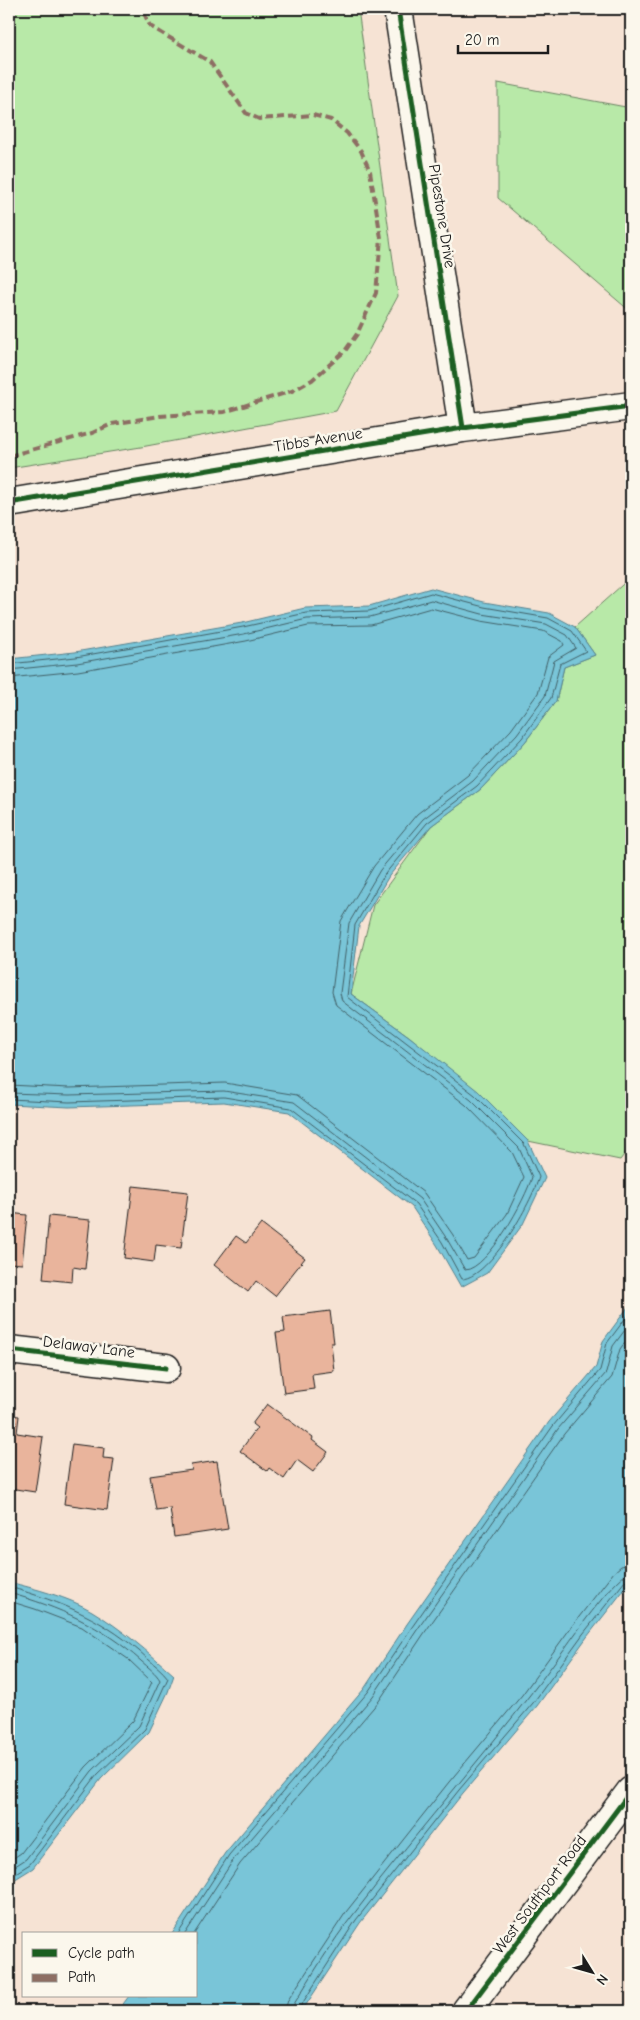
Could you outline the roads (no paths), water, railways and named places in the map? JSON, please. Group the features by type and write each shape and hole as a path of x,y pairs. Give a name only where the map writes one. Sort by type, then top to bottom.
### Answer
{"street":[{"name":"Pipestone Drive","path":"398,9 463,428"},
{"name":"Tibbs Avenue","path":"9,503 463,428 631,406"},
{"name":"Delaway Lane","path":"9,1350 166,1368"},
{"name":"West Southport Road","path":"466,2011 631,1791"}],"water":[{"path":"431,588 484,602 549,613 575,627 595,655 564,667 556,701 525,742 481,789 431,826 389,876 359,926 351,994 410,1037 478,1091 528,1141 545,1178 523,1224 487,1273 461,1287 412,1207 289,1112 224,1102 69,1107 9,1104 9,659 75,652 242,623 305,608 369,606"},
{"path":"631,1303 631,1581 587,1637 537,1706 463,1793 360,1923 302,2011 118,2011 128,1998 198,1998 198,1932 173,1932 225,1853 364,1689 407,1624 549,1422 596,1367 603,1341"},
{"path":"9,1582 62,1598 92,1611 145,1649 174,1675 149,1732 101,1779 33,1868 9,1883"}]}
